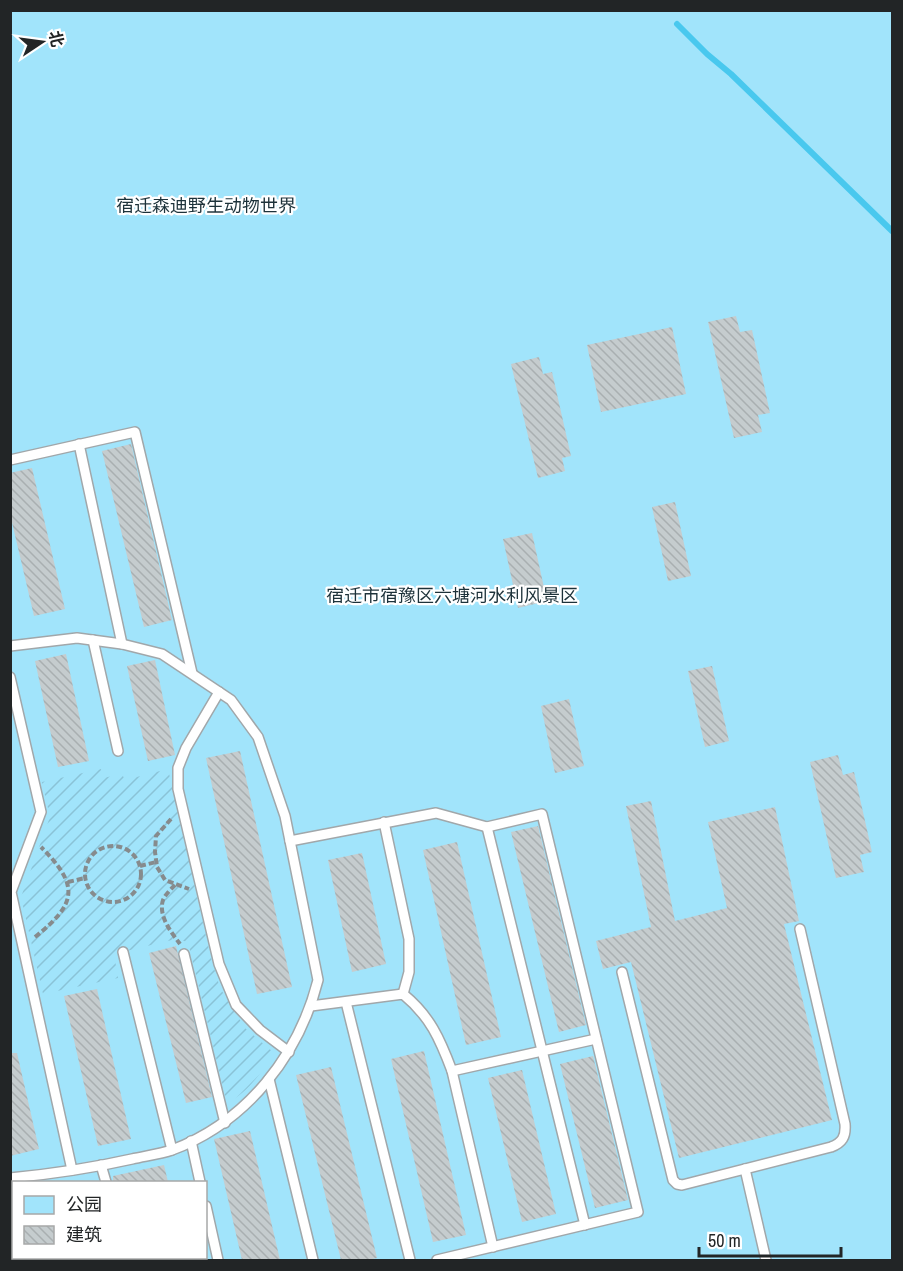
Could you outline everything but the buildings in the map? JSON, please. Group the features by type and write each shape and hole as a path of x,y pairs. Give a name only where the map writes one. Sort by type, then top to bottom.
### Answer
{"lane":[{"path":"10,460 135,432 192,673"},
{"path":"79,444 122,644"},
{"path":"10,646 77,638 122,644 162,654 231,700 258,737 285,816 318,980 311,1006 289,1052 256,1095 225,1123 172,1150 101,1165 10,1178"},
{"path":"93,640 118,751"},
{"path":"10,677 41,812 11,892 72,1170"},
{"path":"219,692 198,725 177,768 178,789 219,964 236,1005 260,1030 289,1052"},
{"path":"290,841 436,813 487,827 542,814 638,1212 436,1260"},
{"path":"384,822 409,939 409,972 403,994"},
{"path":"487,827 585,1225"},
{"path":"622,972 673,1179 677,1184 682,1185 831,1147 843,1140 846,1131 800,929"},
{"path":"123,952 172,1150"},
{"path":"184,954 225,1123"},
{"path":"311,1006 403,994 428,1018 452,1071 493,1247"},
{"path":"346,1002 411,1260"},
{"path":"452,1071 596,1039"},
{"path":"269,1079 313,1260"},
{"path":"191,1141 200,1181"},
{"path":"101,1165 106,1181"},
{"path":"745,1169 766,1260"},
{"path":"207,1210 218,1260"}],"path":[{"path":"182,808 156,836 156,862 165,880 202,892"},
{"path":"23,946 47,927 66,904 68,893 68,882 53,859 32,838"},
{"path":"116,845 126,848 134,854 140,866 141,881 137,890 123,901 105,901 97,897 91,891 86,878 86,865 91,856 107,846 116,845"},
{"path":"140,866 156,862"},
{"path":"68,882 86,878"},
{"path":"175,885 163,900 162,914 169,929 182,946 184,954"}],"green space":[{"name":"宿迁市宿豫区六塘河水利风景区","path":"10,11 892,11 892,1260 11,1260"},
{"path":"101,769 103,778 122,774 125,780 168,769 211,958 220,988 245,1028 273,1052 254,1081 241,1094 227,1103 188,942 176,939 114,954 118,978 43,994 21,897 50,817 42,782"}],"waterway":[{"path":"677,24 892,231"}],"park label":[{"name":"宿迁森迪野生动物世界","path":"206,206"}]}
